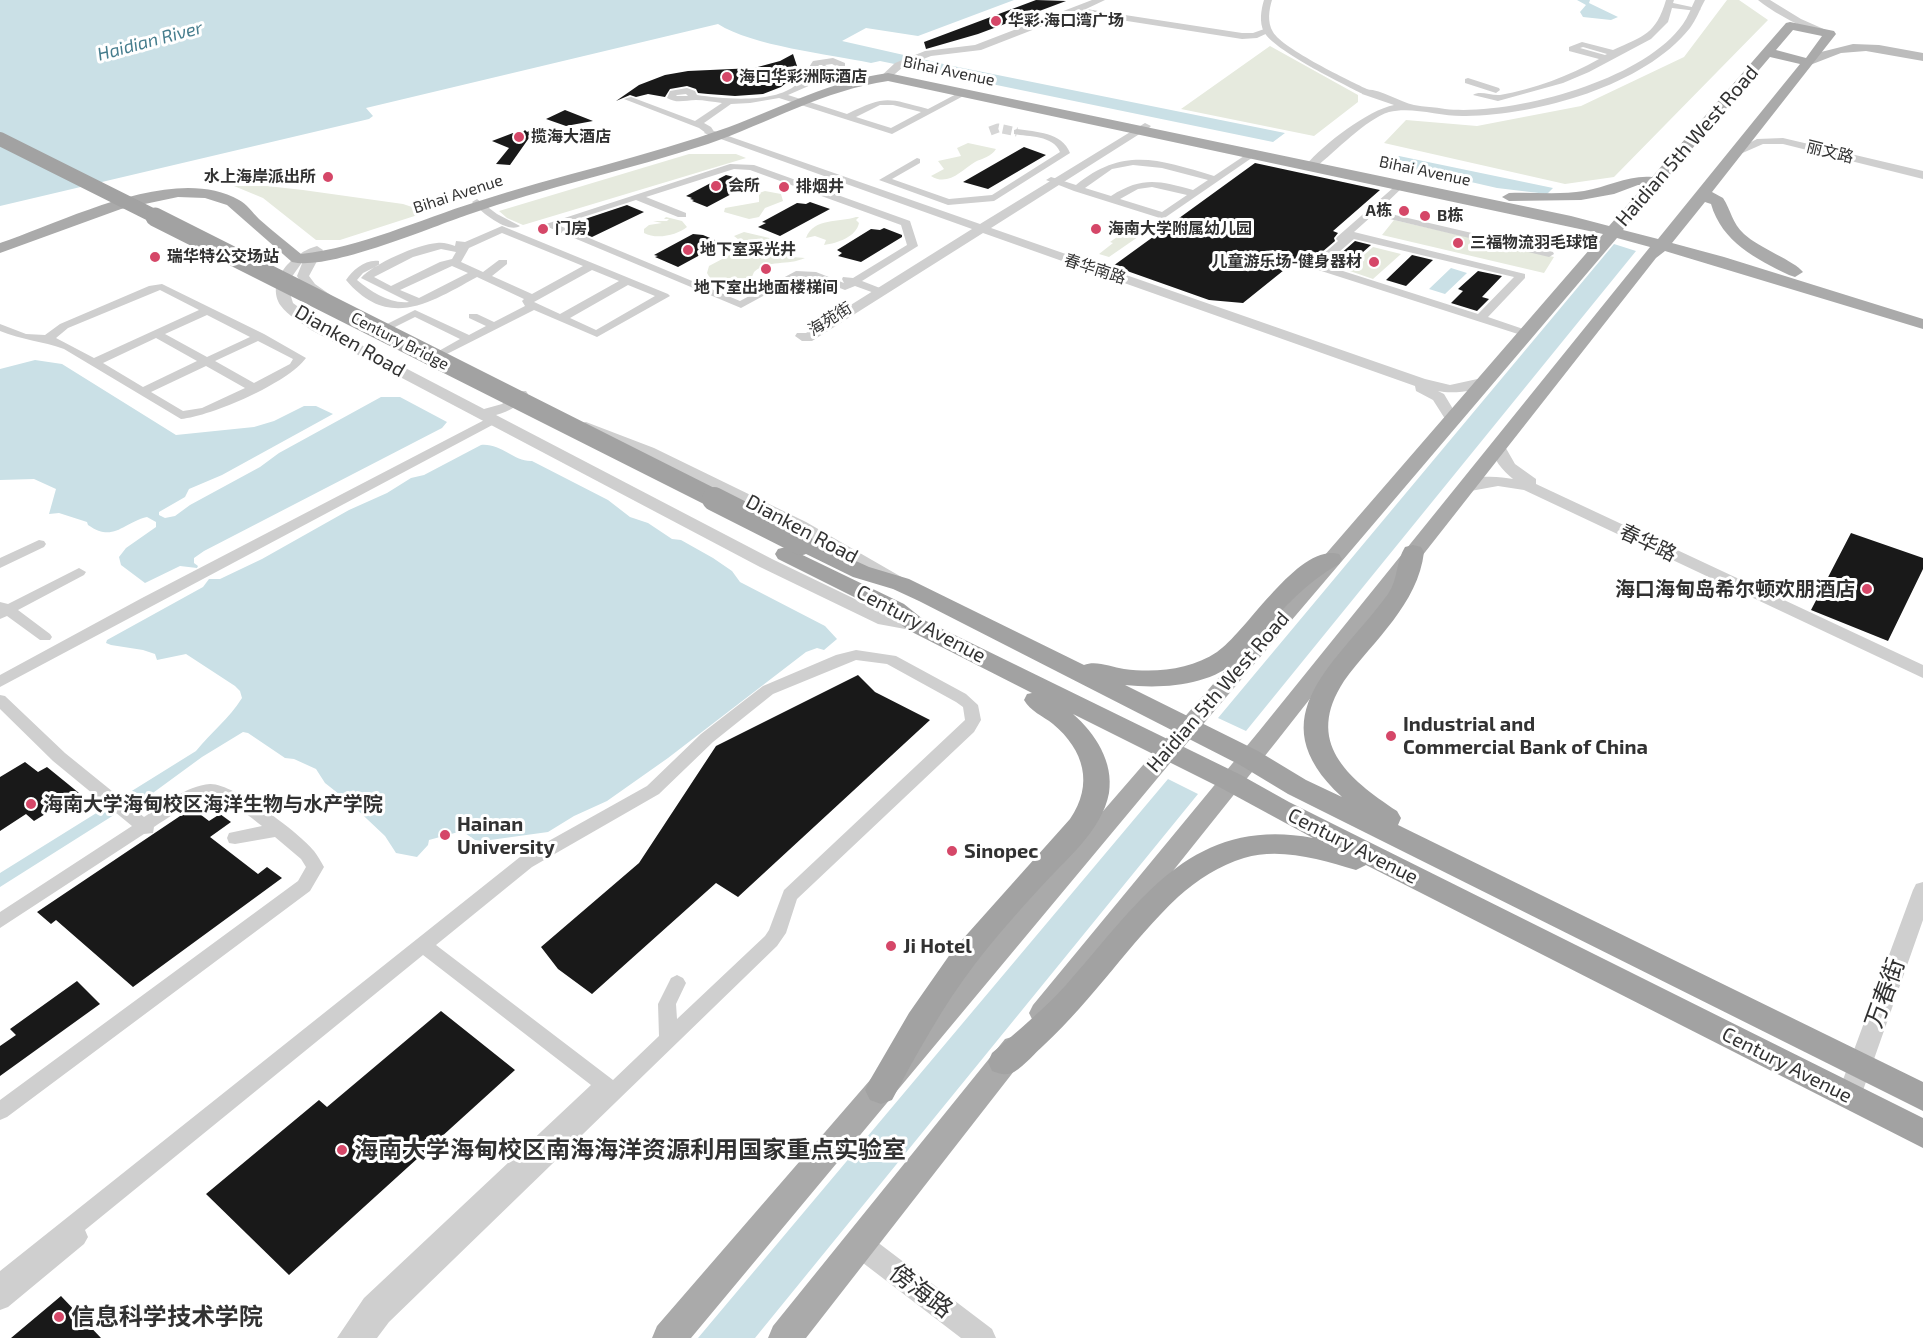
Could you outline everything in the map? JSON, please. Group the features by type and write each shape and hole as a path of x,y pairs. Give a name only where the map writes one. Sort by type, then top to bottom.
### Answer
{"highway":[{"name":"Century Bridge","path":"0,139 793,548"},
{"name":"Century Bridge","path":"0,151 793,548"},
{"name":"Century Avenue","path":"793,548 901,584 1249,758 1297,787 1923,1097"},
{"name":"Century Avenue","path":"793,548 896,609 916,625 1230,781 1280,809 1923,1134"},
{"path":"1413,552 1407,582 1324,693 1315,719 1316,740 1326,763 1352,793 1438,849 1462,868"},
{"path":"1066,666 1082,666 1114,675 1151,678 1185,675 1203,669 1229,656 1284,593 1302,577 1331,559"},
{"path":"881,1089 917,1023 963,957 1070,836 1093,806 1096,793 1096,768 1088,747 1073,726 1062,716 1033,698 1035,684"},
{"path":"1003,1062 1052,1019 1164,894 1190,870 1217,855 1269,843 1294,844 1357,860 1386,869 1416,884 1436,887"}],"main road":[{"path":"1790,26 1817,51 1909,53"},
{"name":"Haidian 5th West Road","path":"669,1338 1482,382 1790,26"},
{"path":"1769,51 1789,56 1848,48 1881,49 1923,56"},
{"name":"Haidian 5th West Road","path":"785,1338 1003,1062 1650,255 1663,243 1738,152 1817,51"},
{"name":"Bihai Avenue","path":"886,72 965,93 1140,127 1253,153 1309,162 1614,229"},
{"name":"Bihai Avenue","path":"309,255 342,252 479,204 707,131 797,98 886,72 1140,127 1477,195 1614,229 1817,285 1923,318"},
{"path":"1477,195 1567,198 1610,191 1636,180 1654,182"},
{"path":"0,243 122,199 161,191 196,189 220,191 242,199 309,255"},
{"path":"1705,192 1706,197 1718,201 1727,225 1743,242 1817,285"},
{"path":"0,248 123,203 165,195 192,194 220,198 236,205 309,255"},
{"name":"Bihai Avenue","path":"1663,243 1923,324"}],"street":[{"path":"1073,9 1089,0"},
{"path":"886,72 919,56 977,48 1100,0"},
{"path":"1268,0 1265,13 1267,31 1308,63 1343,83 1366,92 1416,107 1452,111 1495,109 1556,95 1609,77 1644,59 1678,32 1696,4"},
{"path":"1756,0 1787,19 1790,26"},
{"path":"1763,0 1798,21 1817,51"},
{"path":"1477,95 1494,98 1510,95 1574,76 1648,37 1664,22 1670,2 1696,4"},
{"path":"1309,162 1372,117 1388,109 1405,108 1460,114 1492,111 1563,96 1604,82 1639,66 1665,49 1682,33 1696,4"},
{"path":"1073,9 1242,36 1254,36 1267,31"},
{"path":"1605,58 1572,49 1582,44 1614,53"},
{"path":"797,98 824,67"},
{"path":"1468,81 1510,95"},
{"path":"1309,162 1371,109 1372,102 1366,92"},
{"path":"693,97 727,103 797,98 875,126 894,130 965,93"},
{"path":"628,99 707,131"},
{"path":"662,102 707,131"},
{"path":"848,117 878,102 893,102 929,112"},
{"path":"707,131 719,110 727,103"},
{"name":"丽文路","path":"1765,118 1770,129 1784,138 1923,174"},
{"path":"875,126 886,121"},
{"name":"海苑街","path":"878,291 807,338 802,336 1140,127"},
{"name":"春华南路","path":"707,131 824,179 866,190 1417,387 1439,397 1452,419"},
{"path":"884,180 948,201 993,198 1066,152 1056,140 1017,132"},
{"path":"1031,138 1062,145"},
{"name":"丽文路","path":"1738,152 1761,141 1783,141 1923,174"},
{"path":"1042,169 1077,189 1161,216 1253,153"},
{"path":"866,190 917,160"},
{"path":"1077,189 1108,167 1124,163 1155,165 1216,179"},
{"path":"733,166 743,166 906,223 912,246 845,287 812,274 796,274 741,305 548,225 637,197 733,166"},
{"path":"1112,200 1135,185 1143,183 1195,194"},
{"path":"1316,264 1401,184"},
{"path":"637,197 682,215"},
{"path":"479,204 493,216 540,238 665,290"},
{"path":"1371,212 1549,254"},
{"path":"391,290 444,264 454,262 561,318 597,334 664,296 502,229 465,246 454,262"},
{"name":"春华南路","path":"976,230 1421,383 1450,389 1482,382"},
{"path":"540,238 563,231"},
{"path":"1316,264 1352,235 1521,276 1480,319"},
{"path":"462,250 462,245 456,240 440,239 366,266 351,280 366,291 396,305 408,306 503,262"},
{"path":"418,302 366,278 376,271 435,246 462,250"},
{"name":"Dianken Road","path":"309,255 303,276 307,285 521,394 657,455 800,526 901,584"},
{"name":"Dianken Road","path":"309,255 283,284 284,301 316,327 766,563 884,620 916,625"},
{"path":"805,263 878,291"},
{"path":"1316,264 1367,280"},
{"path":"1316,264 1316,266 1525,333"},
{"path":"441,354 494,326 592,266"},
{"path":"561,318 628,281"},
{"path":"0,327 24,337 48,339 77,351 176,413 188,416 207,410 294,366 300,358 167,288 153,288 64,326 48,339"},
{"path":"316,327 329,315 352,309"},
{"path":"93,363 208,310"},
{"path":"387,327 415,313 469,339"},
{"path":"472,316 494,326"},
{"path":"157,334 253,387"},
{"path":"141,392 260,336"},
{"path":"7,684 123,614 507,407 521,394"},
{"name":"春华路","path":"1498,446 1502,460 1527,481 1923,667"},
{"name":"春华路","path":"1465,487 1482,482 1530,487 1923,672"},
{"path":"0,564 39,544"},
{"path":"3,609 79,572"},
{"path":"3,609 45,637"},
{"path":"0,1285 537,861 661,791 711,741 772,693 844,663 870,660 887,664 956,702 964,712 962,725 786,892 778,903 770,931 765,937 669,1034 620,1076 381,1314 363,1338"},
{"path":"0,700 59,757 145,828"},
{"path":"0,921 145,828 190,801 207,795 216,795 233,804 272,830 313,862 313,873 304,886 0,1111"},
{"path":"0,926 145,828"},
{"path":"235,838 272,830"},
{"path":"0,1104 300,883 308,873 306,862 272,830"},
{"name":"万春街","path":"1855,1099 1923,890"},
{"name":"万春街","path":"1865,1068 1923,918"},
{"path":"424,950 606,1090"},
{"path":"0,1299 424,950"},
{"path":"669,1034 667,1004 678,983"},
{"path":"348,1338 372,1306 606,1090"},
{"name":"傍海路","path":"855,1249 965,1338"},
{"name":"傍海路","path":"855,1249 983,1338"}],"shaded area":[{"path":"1727,0 1739,0 1768,20 1614,177 1565,184 1384,143 1406,120 1477,126 1581,106 1684,57"},
{"path":"1270,46 1358,95 1358,102 1314,136 1181,109"},
{"path":"968,143 996,149 989,156 949,179 937,179 931,176 944,169 938,161 961,156 957,148"},
{"path":"689,154 736,154 746,158 523,225 507,218 499,211"},
{"path":"234,186 267,186 303,190 403,204 427,212 340,240 316,240 263,198"},
{"path":"765,191 781,194 783,201 765,208 759,217 749,219 724,212 725,208 759,202 759,193"},
{"path":"666,217 682,221 687,227 667,236 644,233 644,229 649,225 662,223 653,221 667,221 669,219 664,219"},
{"path":"859,217 856,220 859,223 857,228 850,236 840,241 824,245 826,240 815,236 806,238 810,231 821,224"},
{"name":"三福物流羽毛球馆","path":"1394,220 1554,257 1544,273 1382,235"},
{"path":"1144,223 1160,228 1154,232 1148,230 1109,257 1099,254 1113,243 1110,242 1133,226 1138,227"},
{"path":"744,232 782,241 782,252 792,257 805,258 765,265 754,272 751,279 740,284 727,285 715,282 707,273 709,266 741,249 743,243 734,236"},
{"name":"儿童游乐场-健身器材","path":"1373,247 1401,254 1373,279 1347,270"}],"water":[{"name":"Haidian River","path":"0,0 1014,0 918,36 866,28 842,41 948,65 1285,133 1273,142 880,61 871,63 770,44 733,32 718,24 366,108 373,116 369,119 0,206"},
{"path":"1577,0 1590,0 1589,3 1618,17 1611,20 1583,17 1580,12 1586,5"},
{"path":"1399,156 1553,188 1547,194 1497,188 1410,168 1389,166"},
{"path":"1614,244 1636,251 1246,731 1218,718"},
{"path":"1451,268 1467,273 1445,294 1429,289"},
{"path":"35,360 62,364 176,435 254,427 274,421 304,406 316,406 333,414 222,475 189,489 185,497 159,512 159,515 165,518 175,516 190,505 260,467 279,453 381,397 400,397 447,422 442,428 204,551 194,558 197,568 180,566 145,583 121,565 119,557 126,548 156,527 156,522 147,517 112,532 97,530 87,522 59,513 49,514 56,489 34,479 0,480 0,369"},
{"path":"481,445 495,447 519,459 532,461 608,500 630,517 648,523 672,539 681,540 713,558 732,571 740,582 825,626 837,639 824,650 817,648 806,652 668,758 607,801 574,816 548,832 483,841 475,840 462,831 429,840 428,845 417,857 396,853 385,836 325,783 316,769 294,759 285,758 243,732 202,757 146,798 125,808 0,887 0,873 196,751 242,698 235,686 186,654 157,660 155,654 111,645 106,643 107,640 203,587 209,579 220,579 262,559 349,510"},
{"path":"1168,779 1198,794 755,1338 698,1338"}],"building":[{"name":"华彩·海口湾广场","path":"1036,0 1066,1 978,34 926,49 924,42"},
{"name":"海口华彩洲际酒店","path":"793,54 797,66 795,76 781,87 763,94 735,96 698,93 696,89 687,86 670,89 665,97 648,94 636,97 630,95 616,101 639,85 665,75 688,71 754,68 780,61"},
{"path":"565,110 593,121 566,126 546,119"},
{"path":"536,128 510,165 496,164 509,148 492,141 513,133 520,135 525,130 527,132"},
{"path":"1024,147 1046,155 988,189 963,182"},
{"path":"1255,163 1380,190 1333,231 1338,233 1334,238 1335,241 1315,258 1304,254 1243,303 1209,300 1113,266"},
{"path":"726,175 754,182 707,207 686,196"},
{"path":"810,202 830,209 780,236 758,227 766,223 762,222 797,203"},
{"path":"627,205 644,212 592,237 569,227 588,218"},
{"path":"884,228 902,237 861,262 838,256 842,253 837,250 871,229"},
{"path":"693,234 703,235 722,243 678,267 655,257 658,256 654,255"},
{"path":"1355,241 1371,245 1345,268 1330,263"},
{"path":"1412,255 1433,260 1406,286 1386,280"},
{"path":"1478,271 1502,276 1482,297 1489,299 1477,311 1451,303 1463,291 1458,289"},
{"name":"海口海甸岛希尔顿欢朋酒店","path":"1851,533 1923,558 1923,569 1888,641 1811,610"},
{"path":"858,675 875,692 930,720 738,897 716,883 592,994 558,969 541,947 639,863 716,746"},
{"name":"海南大学海甸校区海洋生物与水产学院","path":"25,762 38,772 47,767 79,793 34,821 26,814 0,831 0,777"},
{"path":"192,808 209,821 220,814 231,822 210,837 258,874 267,867 282,878 133,987 56,920 51,924 37,912"},
{"path":"77,981 100,1004 0,1076 0,1046 16,1035 10,1029"},
{"name":"海南大学海甸校区南海海洋资源利用国家重点实验室","path":"441,1011 515,1070 289,1275 206,1194 319,1100 327,1107"},
{"name":"信息科学技术学院","path":"61,1296 101,1338 11,1338"}],"tunnel":[{"path":"990,131 998,128 1017,132"}],"place":[{"name":"华彩·海口湾广场","path":"996,21"},
{"name":"海口华彩洲际酒店","path":"727,77"},
{"name":"揽海大酒店","path":"519,137"},
{"name":"水上海岸派出所","path":"328,177"},
{"name":"会所","path":"716,186"},
{"name":"排烟井","path":"784,187"},
{"name":"A栋","path":"1404,211"},
{"name":"B栋","path":"1425,216"},
{"name":"门房","path":"543,229"},
{"name":"海南大学附属幼儿园","path":"1096,229"},
{"name":"三福物流羽毛球馆","path":"1458,243"},
{"name":"地下室采光井","path":"688,250"},
{"name":"瑞华特公交场站","path":"155,257"},
{"name":"儿童游乐场-健身器材","path":"1374,262"},
{"name":"地下室出地面楼梯间","path":"766,269"},
{"name":"海口海甸岛希尔顿欢朋酒店","path":"1867,589"},
{"name":"Industrial and Commercial Bank of China","path":"1391,736"},
{"name":"海南大学海甸校区海洋生物与水产学院","path":"31,804"},
{"name":"Hainan University","path":"445,835"},
{"name":"Sinopec","path":"952,851"},
{"name":"Ji Hotel","path":"891,946"},
{"name":"海南大学海甸校区南海海洋资源利用国家重点实验室","path":"342,1150"},
{"name":"信息科学技术学院","path":"59,1317"}]}
